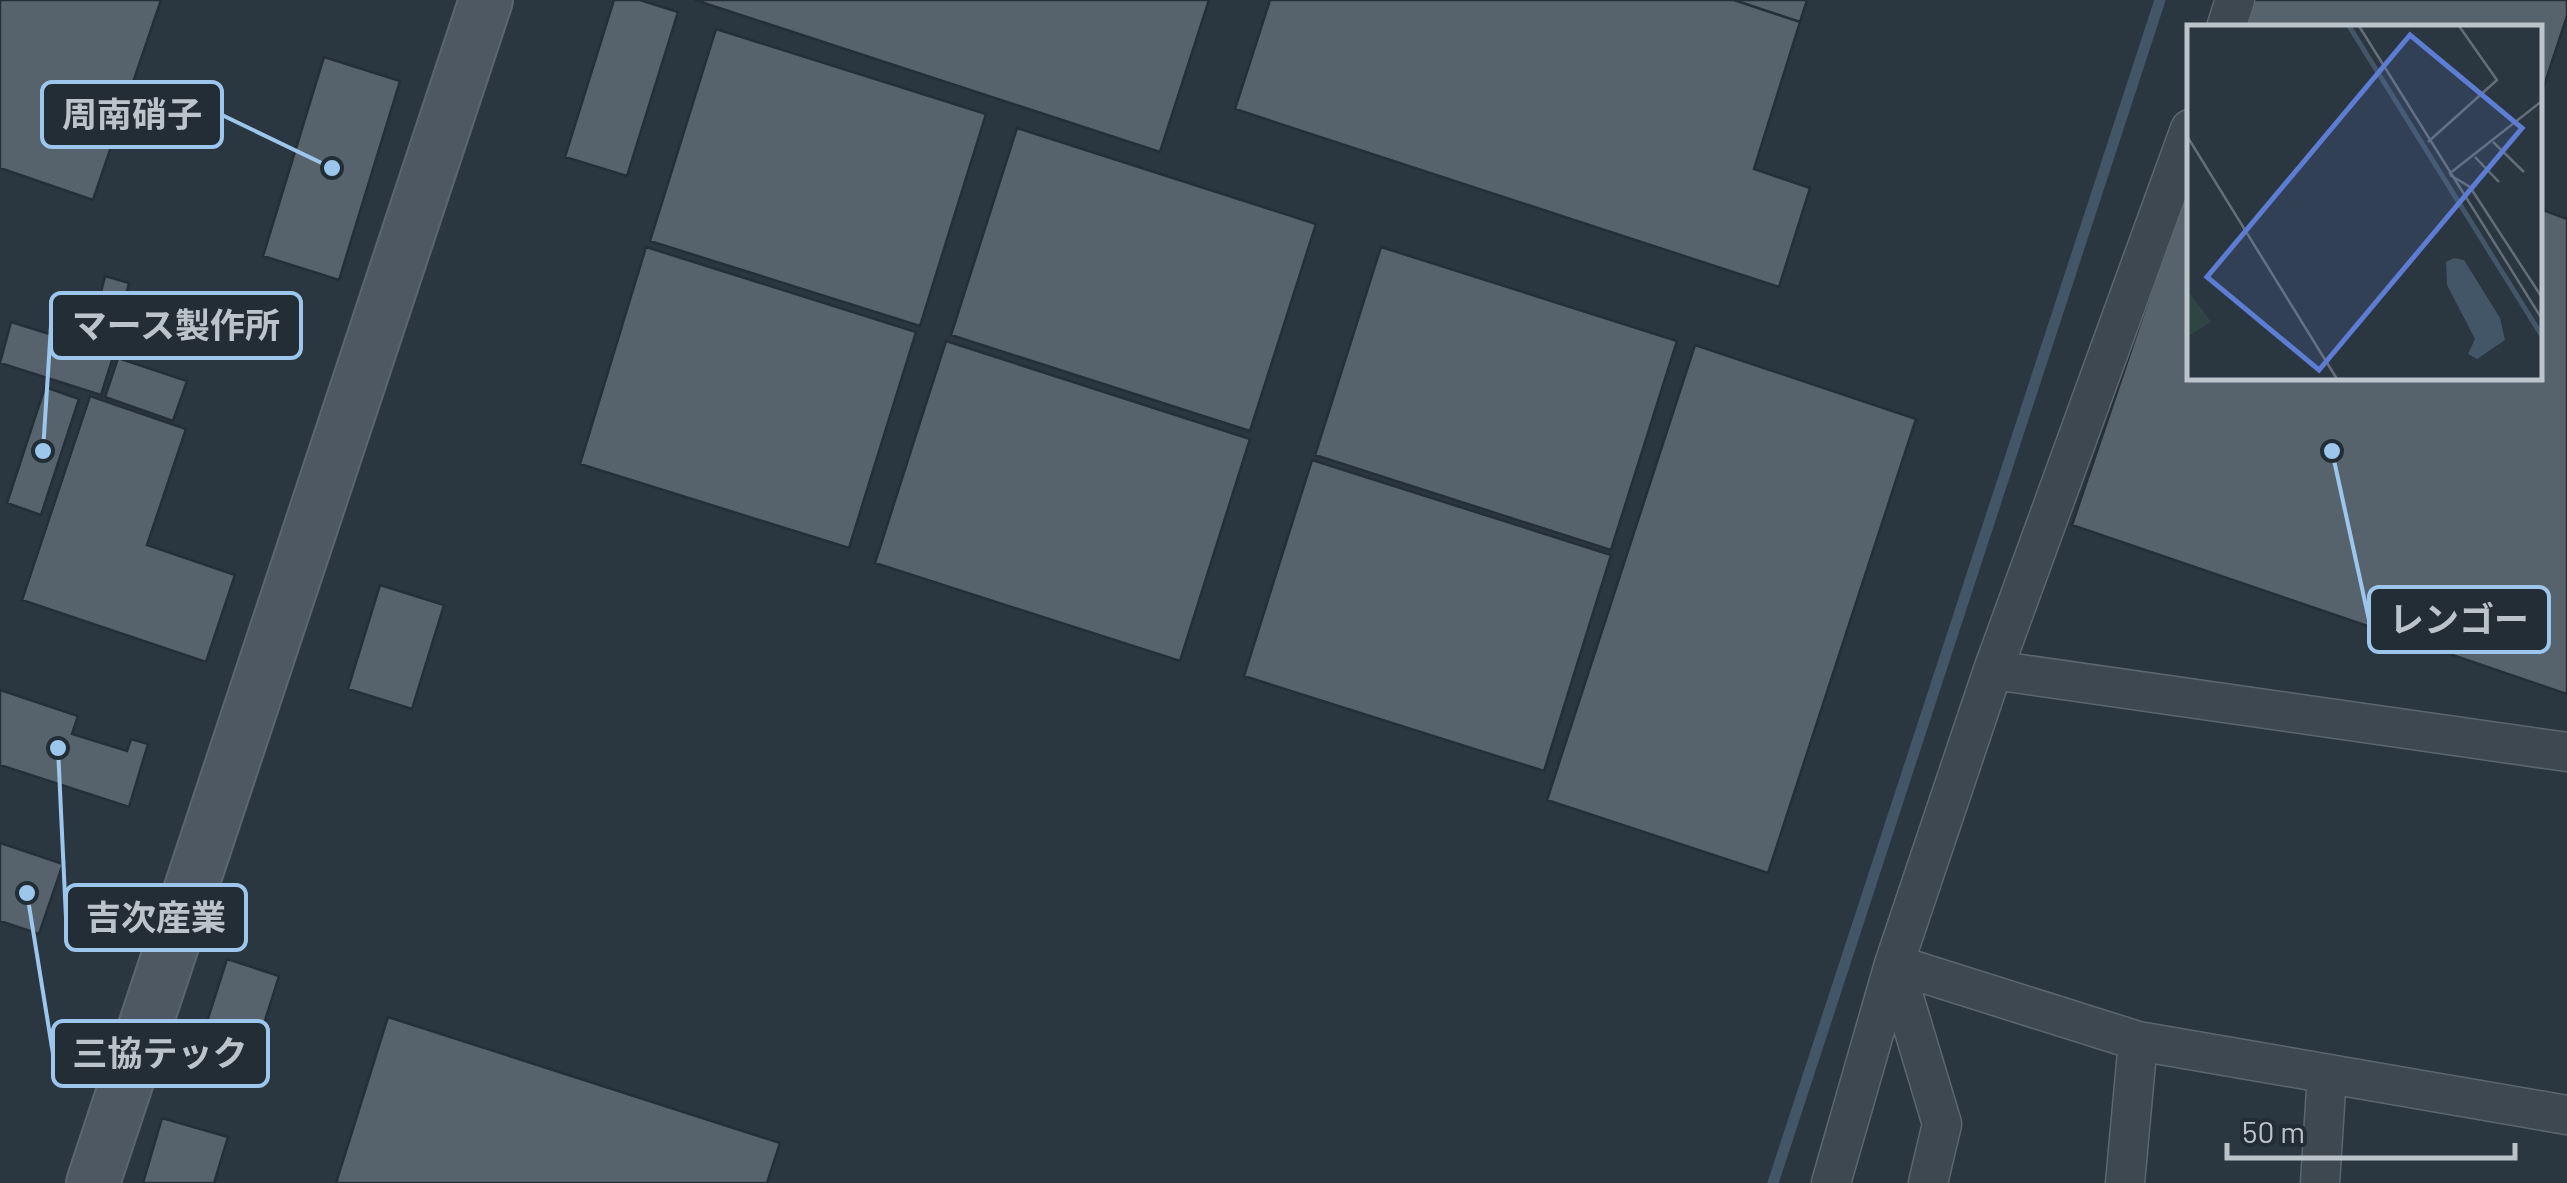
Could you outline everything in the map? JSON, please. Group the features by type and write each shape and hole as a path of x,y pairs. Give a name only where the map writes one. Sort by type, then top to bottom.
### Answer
{"street":[{"path":"94,1183 486,0"},
{"path":"2227,25 2235,0"},
{"path":"1831,1183 1894,964 1993,670 2187,138"},
{"path":"1993,670 2567,752"},
{"path":"1894,964 2138,1041 2567,1116"},
{"path":"1894,964 1942,1124 1928,1183"},
{"path":"2125,1183 2138,1041"},
{"path":"2320,1183 2327,1074"}],"building":[{"path":"0,0 161,0 93,200 0,168"},
{"path":"614,0 640,0 678,12 627,176 565,157"},
{"path":"695,0 1209,0 1160,152"},
{"path":"1270,0 1734,0 1800,22 1754,169 1810,188 1779,287 1235,109"},
{"path":"1734,0 1807,0 1800,22"},
{"path":"2249,0 2567,0 2567,16 2542,92 2542,25 2240,25"},
{"path":"716,29 986,114 920,326 650,241"},
{"path":"324,57 400,81 339,280 263,256"},
{"path":"1017,128 1316,224 1250,431 951,335"},
{"path":"2187,185 2187,380 2542,380 2542,210 2567,219 2567,694 2072,525"},
{"path":"646,247 916,332 849,548 580,464"},
{"path":"1381,247 1677,341 1611,550 1315,455"},
{"path":"105,276 129,283 119,322 95,316"},
{"path":"11,322 114,354 101,395 0,363"},
{"path":"946,341 1250,439 1180,661 875,563"},
{"path":"1695,345 1916,419 1768,873 1547,800"},
{"path":"118,358 187,381 173,421 105,397"},
{"path":"45,387 79,399 41,515 7,503"},
{"path":"90,396 186,429 147,545 235,575 206,662 22,600"},
{"path":"1312,460 1611,555 1544,771 1244,676"},
{"path":"380,585 444,605 412,709 348,689"},
{"path":"0,690 78,716 72,734 127,751 131,739 148,744 129,807 0,765"},
{"path":"0,843 63,864 39,934 0,921"},
{"path":"227,959 279,976 248,1075 195,1059"},
{"path":"388,1017 780,1143 767,1183 336,1183"},
{"path":"162,1118 228,1137 214,1183 143,1183"}],"waterway":[{"path":"1773,1183 2160,0"}],"place":[{"name":"周南硝子","path":"332,168"},
{"name":"マース製作所","path":"43,451"},
{"name":"レンゴー","path":"2332,451"},
{"name":"吉次産業","path":"58,748"},
{"name":"三協テック","path":"27,893"}]}
